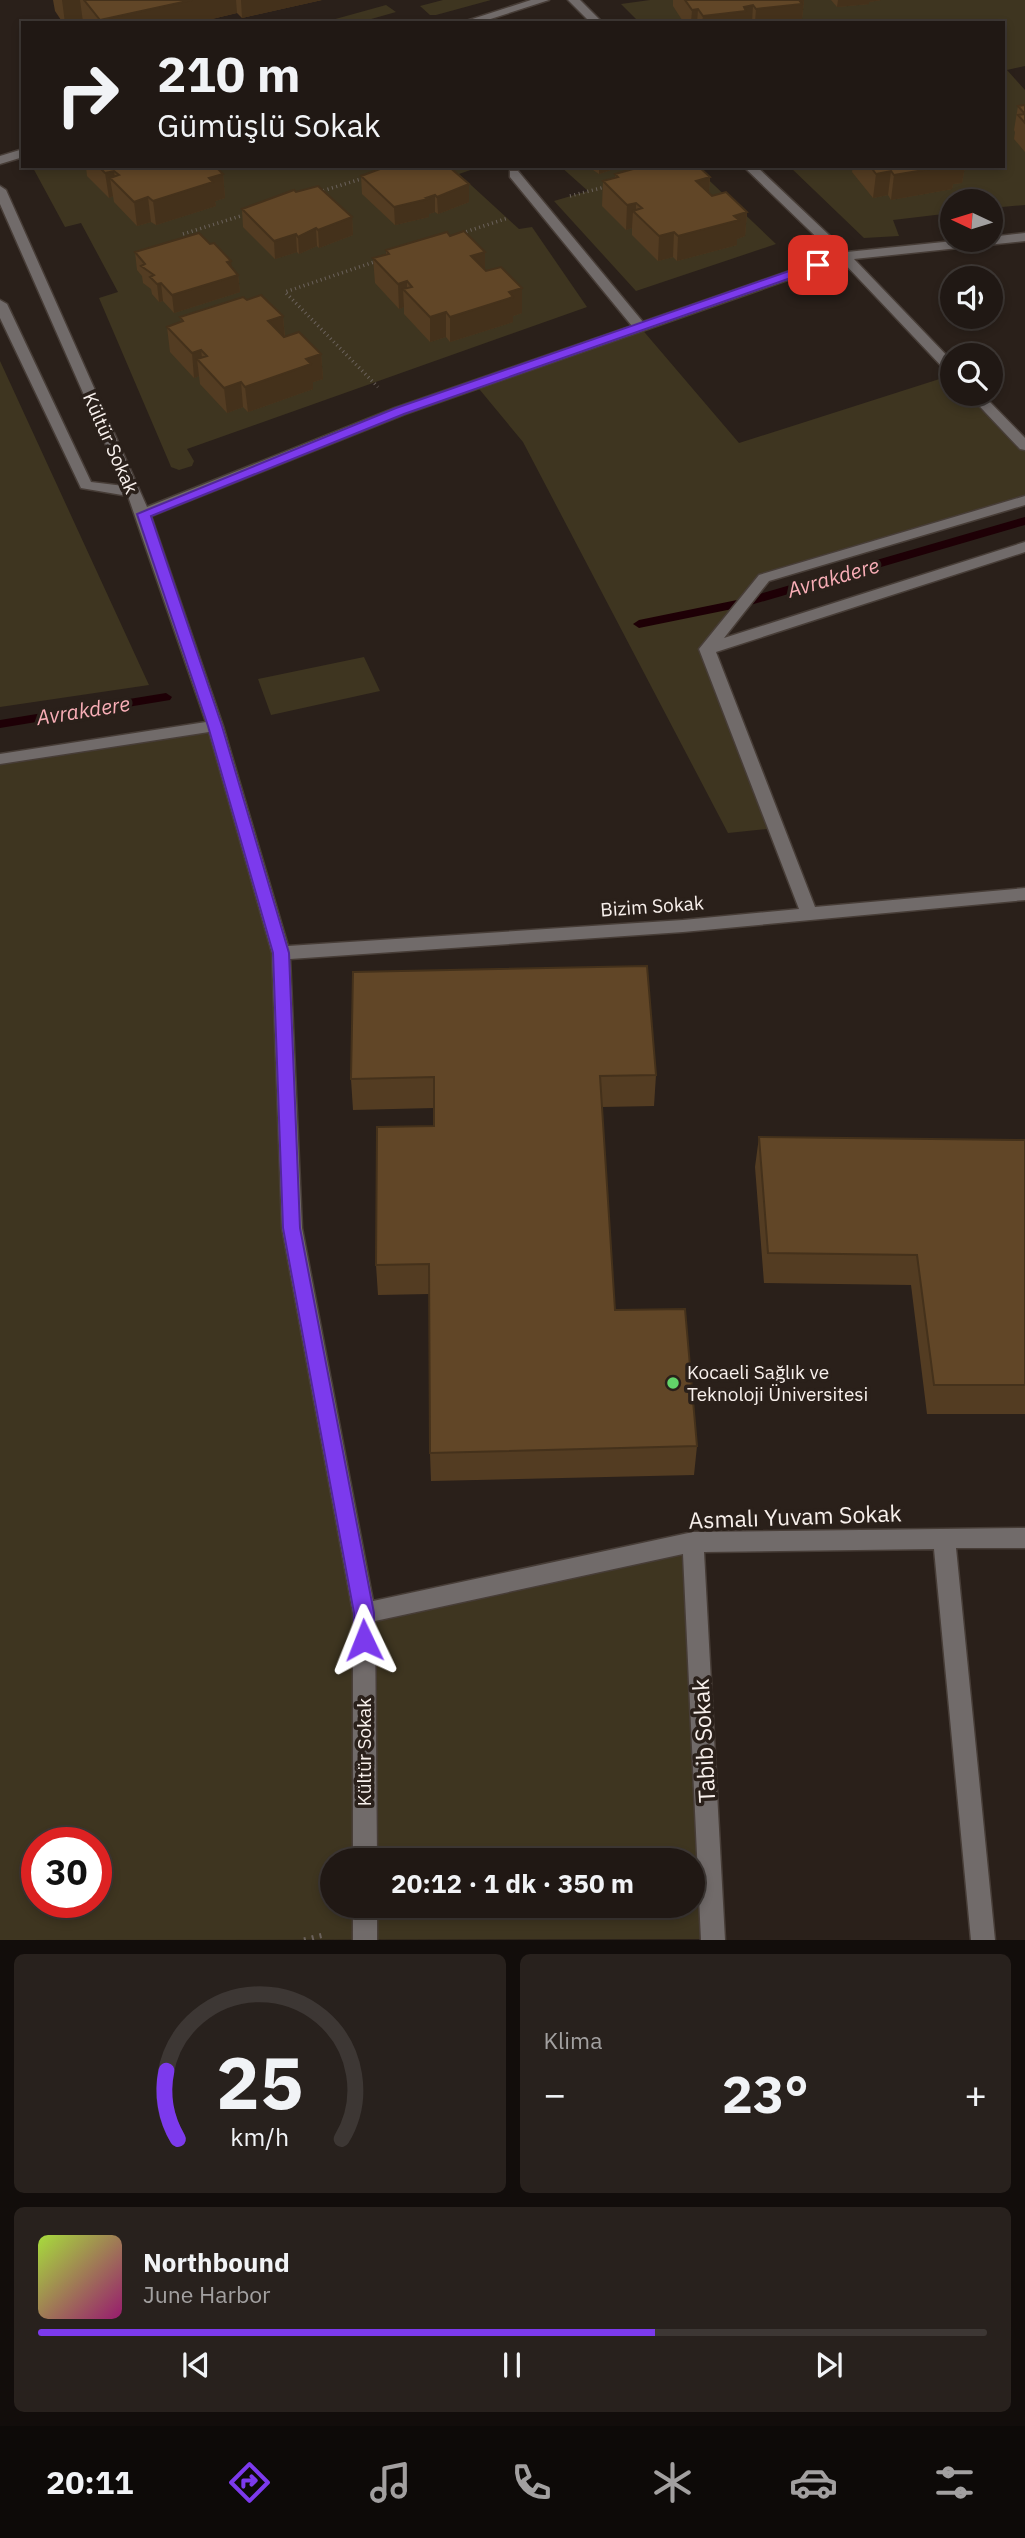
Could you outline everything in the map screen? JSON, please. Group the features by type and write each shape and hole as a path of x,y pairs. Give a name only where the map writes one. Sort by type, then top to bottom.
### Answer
{"street":[{"path":"472,21 543,0"},
{"path":"574,0 596,21"},
{"path":"0,160 21,154"},
{"path":"751,168 844,256 940,356"},
{"path":"513,174 640,327"},
{"name":"Kültür Sokak","path":"0,190 143,514 215,726 281,953 292,1228 364,1613 365,1848"},
{"path":"143,514 400,411 844,256 1025,237"},
{"path":"0,304 86,485 132,492"},
{"path":"987,406 1025,446"},
{"path":"707,649 764,578 1025,500"},
{"path":"707,649 1025,547"},
{"path":"707,649 809,914"},
{"path":"0,759 215,726"},
{"name":"Bizim Sokak","path":"281,953 683,926 1025,894"},
{"path":"944,1538 983,1940"},
{"name":"Asmalı Yuvam Sokak","path":"364,1613 693,1542 1025,1538"},
{"name":"Tabib Sokak","path":"693,1542 713,1940"},
{"path":"365,1918 365,1940"}],"path":[{"path":"312,194 376,174"},
{"path":"538,205 614,184"},
{"path":"183,234 247,214"},
{"path":"455,236 508,218"},
{"path":"377,261 285,292 400,411"}],"shaded area":[{"path":"443,0 491,0 436,15 430,15 420,6"},
{"path":"650,0 1025,0 1025,66 1007,70 1025,90 1025,205 1003,207 1003,189 940,189 940,214 893,220 899,236 864,238 791,168 1005,168 1005,21 638,21 621,4"},
{"path":"386,5 396,12 364,21 328,21"},
{"path":"33,168 476,168 459,174 519,229 532,227 587,307 187,449 194,461 192,466 179,470 171,467 99,298 118,292 81,223 65,227"},
{"path":"562,168 696,168 776,244 636,291 554,201 588,191"},
{"path":"640,327 739,443 940,379 940,406 987,406 1025,446 1025,500 764,578 707,649 776,828 728,833 523,442 475,384"},
{"path":"0,361 149,685 0,707"},
{"path":"364,657 380,691 271,715 258,679"},
{"path":"215,726 281,953 292,1229 364,1612 693,1542 713,1939 0,1940 0,759"}],"building":[{"path":"84,0 192,0 100,20"},
{"path":"685,0 799,0 802,4 756,9 753,5 744,7 746,11 703,16 698,9 692,10"},
{"path":"1025,105 1025,114 1018,106"},
{"path":"1025,114 1025,123 1018,115"},
{"path":"100,168 217,168 223,174 209,178 213,182 153,201 148,197 134,202 110,178 119,175 114,171 105,173"},
{"path":"383,168 450,168 469,184 437,197 435,195 394,207 361,176"},
{"path":"637,168 700,168 710,177 696,181 712,196 726,192 747,212 734,216 739,220 678,236 674,232 659,236 633,211 642,208 636,203 627,205 603,181 618,177 615,174"},
{"path":"872,168 936,168 894,175 891,171 876,174"},
{"path":"318,186 352,217 318,230 316,228 298,237 296,234 274,241 242,209 294,190 296,192"},
{"path":"464,231 485,252 471,256 486,271 501,267 522,288 509,292 513,297 450,317 446,312 430,317 403,289 412,287 407,281 398,284 373,258 389,254 386,250 447,232 450,236"},
{"path":"199,233 210,244 214,243 231,261 227,262 238,275 172,295 161,283 157,284 150,277 154,275 141,266 145,264 135,252"},
{"path":"261,295 283,316 268,321 284,337 299,332 321,354 306,359 311,364 245,387 241,382 224,388 197,359 207,356 201,350 192,353 167,327 183,321 180,317 243,297 247,300"},
{"path":"647,966 656,1075 600,1076 615,1310 685,1309 697,1446 430,1453 429,1264 376,1265 377,1127 434,1126 434,1077 351,1079 353,972"},
{"path":"759,1137 1025,1140 1025,1385 934,1385 917,1255 768,1253"}],"waterway":[{"name":"Avrakdere","path":"639,624 743,603 1025,521"},
{"name":"Avrakdere","path":"0,724 166,697"}],"place":[{"name":"Kocaeli Sağlık ve Teknoloji Üniversitesi","path":"673,1383"}],"route":[{"path":"364,1640 364,1613 292,1228 281,953 215,726 143,514 400,411 818,265"}]}
